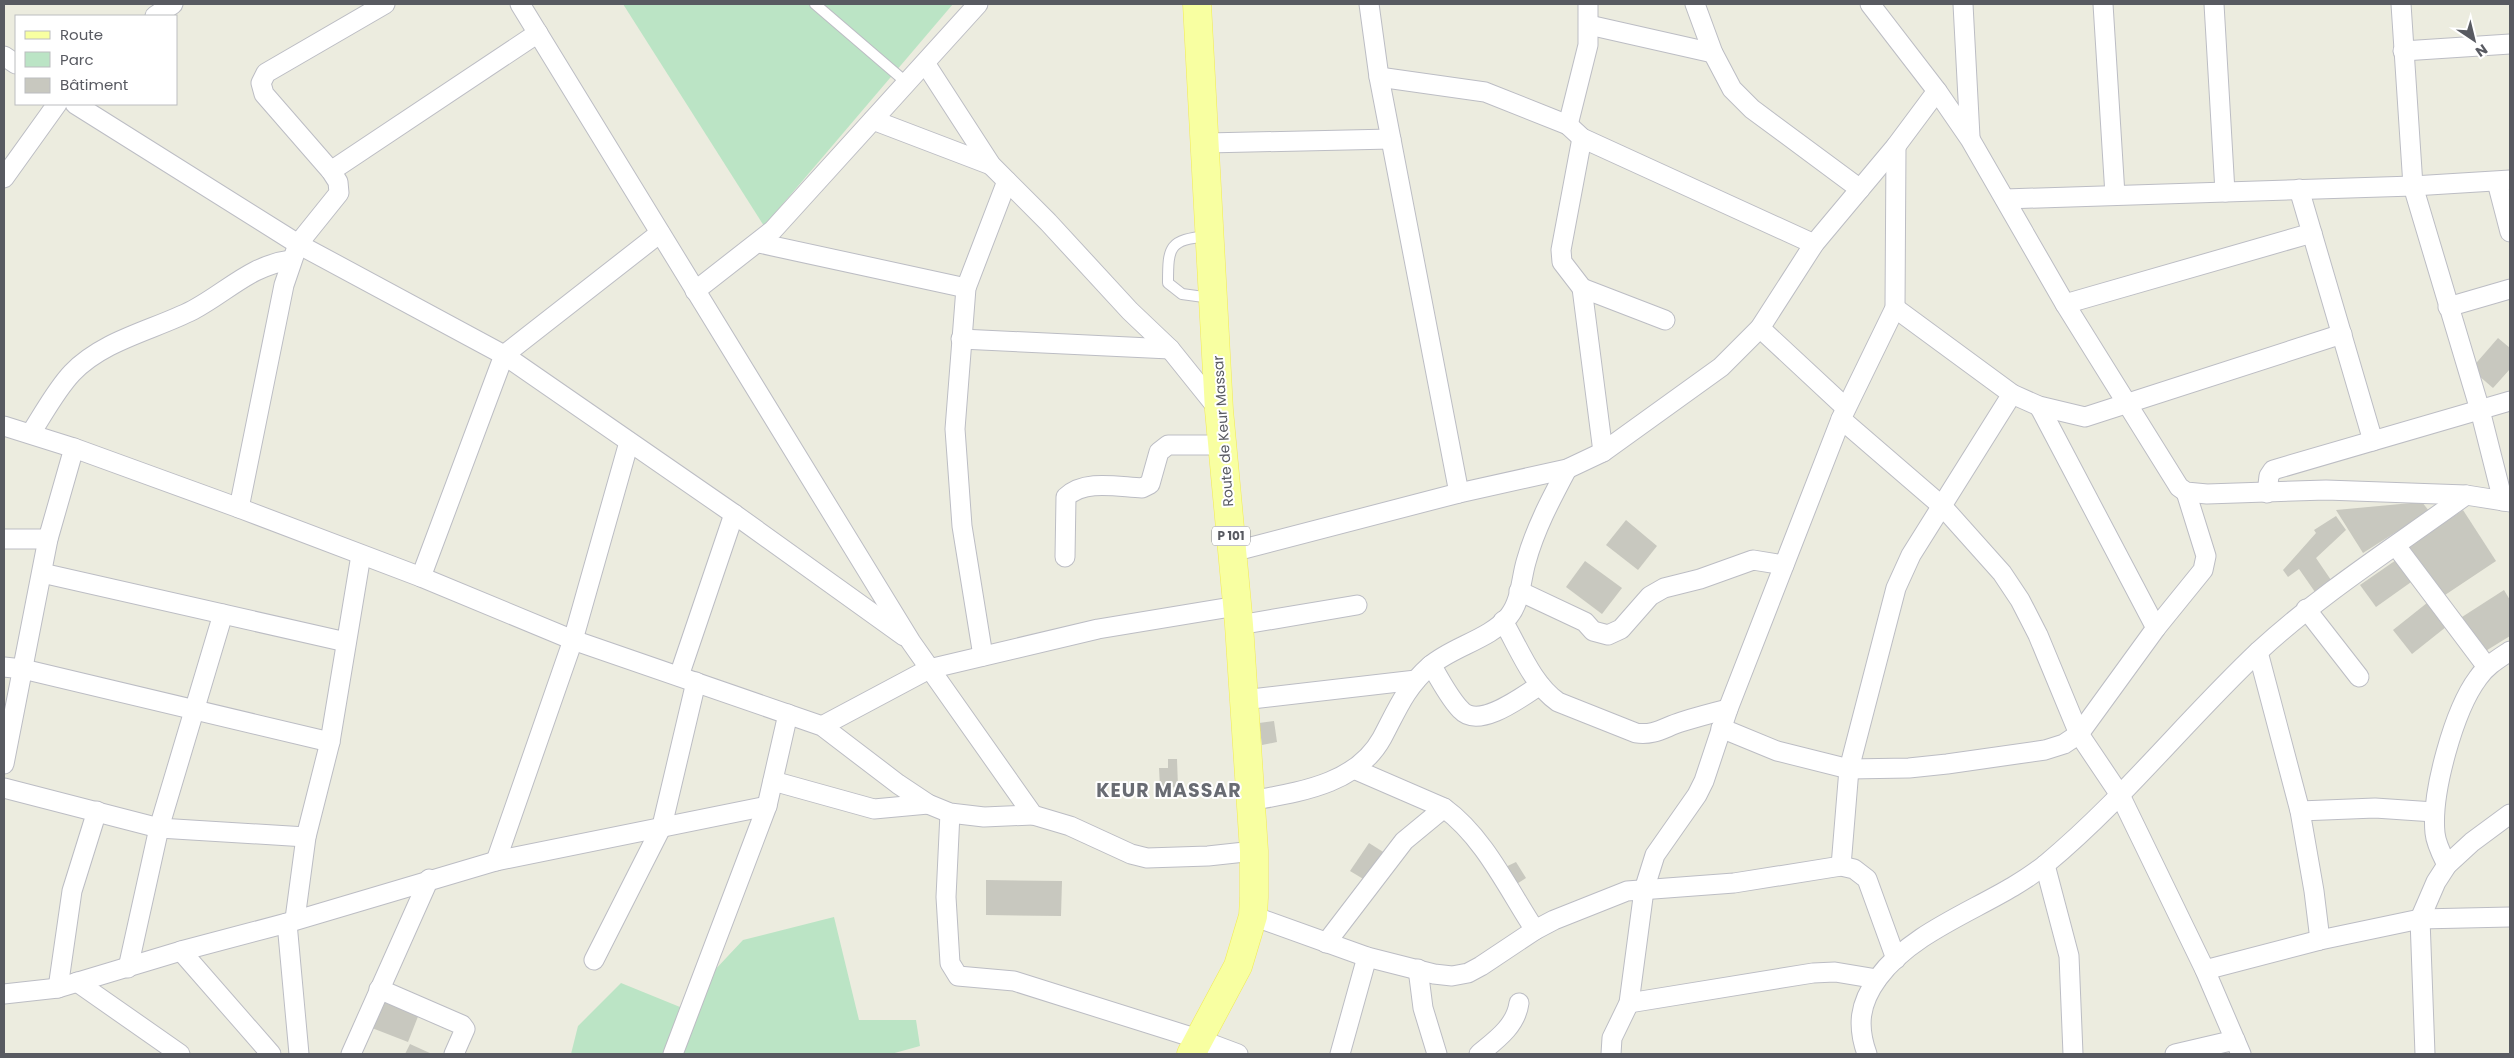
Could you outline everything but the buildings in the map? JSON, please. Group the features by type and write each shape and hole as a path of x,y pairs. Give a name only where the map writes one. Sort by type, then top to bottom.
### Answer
{"main road":[{"name":"Route de Keur Massar","path":"1194,1047 1238,966 1253,916 1254,851 1238,616 1219,410 1207,142 1198,4"}],"street":[{"path":"156,15 173,4"},
{"path":"239,508 284,285 294,252 339,193 338,182 331,171 264,94 262,84 266,73 385,4"},
{"path":"520,4 911,642 1033,816"},
{"path":"695,292 759,243 978,4"},
{"path":"1369,4 1379,77 1459,493"},
{"path":"1568,126 1588,45 1588,4"},
{"path":"1695,4 1713,53 1732,89 1752,109 1860,189"},
{"path":"1870,4 1937,91 1970,139 2066,304 2179,487 2186,492 2207,494 2326,490 2466,495 2507,501 2413,186 2401,4"},
{"path":"1963,4 1970,139"},
{"path":"2103,4 2115,195"},
{"path":"2214,4 2224,192"},
{"path":"1589,24 1713,53"},
{"path":"331,171 538,33"},
{"path":"2403,50 2510,44"},
{"path":"4,56 15,63"},
{"path":"925,63 991,165 1130,311 1170,349 1219,410"},
{"path":"1379,77 1485,92 1568,126 1582,138 1814,244"},
{"path":"1232,552 1459,493 1567,469 1603,452 1721,367 1760,328 1814,244 1896,146 1937,91"},
{"path":"4,178 56,105"},
{"path":"76,105 294,252 504,355 734,514 911,642"},
{"path":"873,120 991,165"},
{"path":"1582,138 1561,250 1562,262 1582,288 1603,452"},
{"path":"1207,142 1391,139"},
{"path":"1611,1054 1612,1038 1629,1003 1644,890 1655,855 1663,840 1697,795 1704,781 1728,709 1844,414 1895,308 1896,146"},
{"path":"983,656 962,526 955,430 966,288 1007,181"},
{"path":"2005,200 2413,186 2504,181 2510,232"},
{"path":"2299,189 2373,441"},
{"path":"421,577 504,355 660,233"},
{"path":"2066,304 2312,233"},
{"path":"759,243 966,288"},
{"path":"31,433 72,373 99,351 193,310 256,270 294,252"},
{"path":"1582,288 1665,320"},
{"path":"2448,306 2510,289"},
{"path":"1895,308 2012,394 2040,406 2085,417 2342,334"},
{"path":"1760,328 1844,414 1943,507 2002,573 2020,600 2038,635 2079,734 2120,795 2205,970 2238,1047 2175,1054"},
{"path":"961,339 1170,349"},
{"path":"1841,866 1849,769 1896,588 1911,555 1943,507 2012,394"},
{"path":"2268,493 2269,476 2273,470 2510,401"},
{"path":"2040,406 2156,628"},
{"path":"4,426 74,448 239,508 421,577 573,640 822,726 898,784 928,804 950,813 984,817 1033,816 1070,826 1131,854 1147,858 1208,856 1254,851"},
{"path":"496,861 573,640 629,442"},
{"path":"1065,557 1066,497 1074,490 1086,486 1142,488 1150,484 1159,452 1168,446 1222,445"},
{"path":"4,764 48,539 74,448"},
{"path":"1250,800 1290,793 1337,780 1354,769 1371,755 1399,702 1416,680 1431,665 1509,616 1516,603 1526,562 1543,512 1567,469"},
{"path":"1721,728 1777,751 1849,769 1938,765 2045,750 2064,744 2079,734 2156,628 2203,570 2206,556 2186,492"},
{"path":"1867,1054 1860,1034 1861,1018 1866,1000 1877,979 1896,959 1950,921 2018,884 2045,865 2120,795 2258,652 2306,609 2466,495"},
{"path":"594,960 662,826 688,679 734,514"},
{"path":"4,539 48,539"},
{"path":"2396,546 2487,667"},
{"path":"300,1054 291,921 306,838 330,742 360,555"},
{"path":"1519,591 1585,622 1592,632 1608,635 1621,629 1650,596 1664,588 1700,579 1753,560 1784,566"},
{"path":"42,573 346,642"},
{"path":"822,726 929,669 1098,629 1357,605"},
{"path":"2306,609 2359,677"},
{"path":"128,968 159,828 193,709 223,614"},
{"path":"1503,621 1540,686 1558,702 1636,733 1646,734 1728,709"},
{"path":"2447,865 2435,835 2434,812 2444,763 2455,728 2470,692 2487,667 2510,651"},
{"path":"2258,652 2300,811 2314,891 2320,940"},
{"path":"1431,665 1461,711 1472,717 1485,715 1504,708 1540,686"},
{"path":"4,668 23,669 330,742"},
{"path":"1243,700 1416,680"},
{"path":"673,1054 766,806 788,714"},
{"path":"1354,769 1444,808 1469,831 1535,930"},
{"path":"773,781 874,809 928,804"},
{"path":"4,788 159,828 306,838"},
{"path":"4,994 58,988 496,861 766,806"},
{"path":"1326,942 1404,841 1444,808"},
{"path":"2300,811 2374,808 2434,812"},
{"path":"58,988 72,891 97,811"},
{"path":"950,813 946,898 950,963 953,972 958,976 1014,981 1194,1047 1238,1054"},
{"path":"2425,1054 2420,919 2436,882 2447,865 2472,842 2510,814"},
{"path":"2045,865 2069,956 2073,1054"},
{"path":"1253,916 1368,957 1452,976 1468,973 1481,966 1535,930 1628,891 1734,883 1841,866 1854,869 1866,879 1896,959"},
{"path":"351,1054 429,879"},
{"path":"2205,970 2320,940 2420,919 2510,917"},
{"path":"181,951 271,1054"},
{"path":"1340,1054 1368,957"},
{"path":"1418,969 1423,1008 1436,1054"},
{"path":"1629,1003 1813,973 1835,972 1877,979"},
{"path":"77,982 180,1054"},
{"path":"379,989 462,1026 465,1029 454,1054"},
{"path":"1480,1054 1506,1031 1518,1014 1519,1003"}],"lane":[{"path":"815,4 907,83"},
{"path":"1211,235 1184,238 1175,245 1168,254 1168,283 1182,294 1215,299"}],"green space":[{"path":"623,4 953,4 764,226"},
{"path":"834,917 859,1020 916,1020 920,1046 891,1054 571,1054 578,1026 621,983 680,1007 743,940"}],"district":[{"name":"KEUR MASSAR","path":"1169,790"}]}
